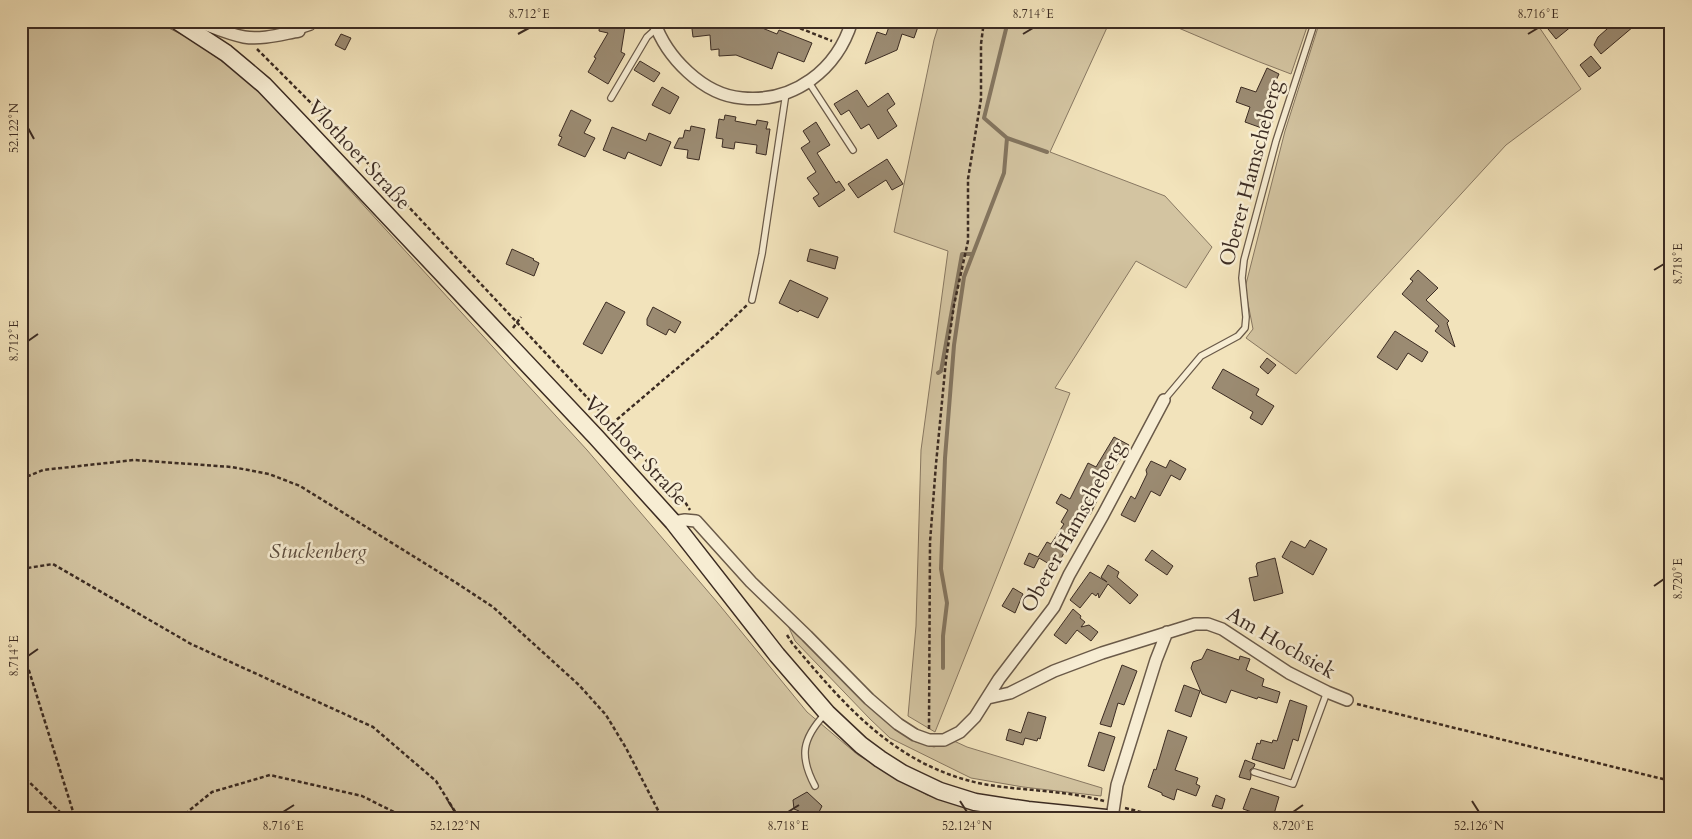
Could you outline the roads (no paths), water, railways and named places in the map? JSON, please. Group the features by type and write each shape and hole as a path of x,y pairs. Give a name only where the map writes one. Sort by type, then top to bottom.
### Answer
{"main road":[{"name":"Vlothoer Straße","path":"182,24 226,53 264,85 596,437 673,522 777,655 843,729 880,759 902,773 940,791 975,802 1028,810 1106,818"}],"street":[{"path":"655,25 666,46 681,66 704,85 741,98 765,97 786,93 823,71 842,45 852,21"},
{"path":"182,24 199,22 246,37 270,36 299,31"},
{"name":"Oberer Hamscheberg","path":"673,522 696,521 751,582 869,699 898,724 915,735 929,740 944,740 960,732 975,717 999,679 1054,607 1069,575 1164,400"},
{"name":"Am Hochsiek","path":"988,698 1010,693 1054,671 1102,653 1195,624 1208,624 1222,629 1289,673 1347,700"},
{"path":"1112,818 1117,785 1156,660 1167,632"}],"lane":[{"path":"299,31 312,27 317,21"},
{"name":"Oberer Hamscheberg","path":"1164,400 1201,356 1238,336 1245,328 1246,316 1242,278 1244,260 1276,141 1314,21"},
{"path":"611,98 655,25"},
{"path":"808,81 853,150"},
{"path":"752,300 762,254 786,93"},
{"path":"1254,772 1293,784 1327,692"},
{"path":"815,786 805,764 806,743 812,731 827,713"}],"waterway":[{"path":"943,668 943,636 947,603 941,569 945,458 954,345 964,277 1004,173 1007,138 984,118 1008,21"},
{"path":"1007,138 1047,152"},
{"path":"938,373 941,371 962,254 973,254"}],"park label":[{"name":"Stuckenberg","path":"318,551"}]}
